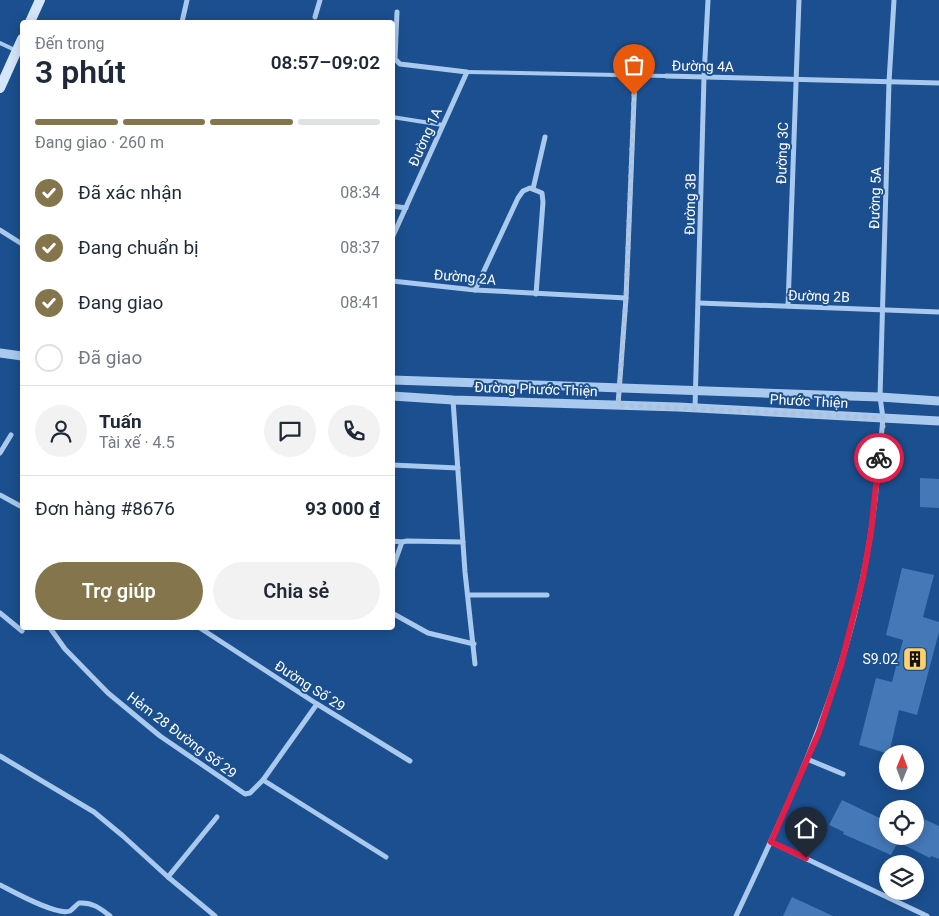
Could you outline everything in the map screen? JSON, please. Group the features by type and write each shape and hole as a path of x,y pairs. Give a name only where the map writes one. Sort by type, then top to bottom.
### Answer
{"main road":[{"path":"31,20 40,0"},
{"path":"0,88 20,44"}],"street":[{"path":"182,20 187,0"},
{"path":"315,17 320,0"},
{"name":"Đường 3B","path":"696,408 704,77 708,0"},
{"name":"Đường 3C","path":"788,306 799,0"},
{"name":"Đường 5A","path":"736,916 819,732 838,674 863,578 871,532 884,418 880,397 889,82 894,0"},
{"name":"Đường 4A","path":"397,12 395,59 400,64 466,72"},
{"name":"Đường 1A","path":"395,232 466,72"},
{"path":"618,405 626,298 635,76"},
{"name":"Đường 4A","path":"666,76 939,83"},
{"path":"533,189 544,137"},
{"path":"474,290 518,198 523,191 530,188 542,193 543,202 536,294"},
{"path":"395,206 406,208"},
{"path":"0,230 20,243"},
{"name":"Đường 2A","path":"395,281 474,290 626,298"},
{"name":"Đường 2B","path":"699,303 939,312"},
{"path":"0,353 20,356"},
{"name":"Đường Phước Thiện","path":"395,380 678,390"},
{"name":"Phước Thiện","path":"678,390 880,397 939,401"},
{"name":"Đường Phước Thiện","path":"395,396 453,400 678,407"},
{"path":"453,400 463,542 475,664"},
{"name":"Phước Thiện","path":"678,407 939,421"},
{"path":"0,453 11,435"},
{"path":"395,464 458,468"},
{"path":"0,495 20,506"},
{"path":"395,541 463,542"},
{"path":"395,562 402,542"},
{"path":"468,595 547,595"},
{"path":"0,613 20,629"},
{"path":"395,615 428,633 474,644"},
{"name":"Hẻm 28 Đường Số 29","path":"51,630 65,649 108,693 160,736 245,794 250,793 264,780 317,704"},
{"name":"Đường Số 29","path":"203,630 317,704 410,761"},
{"path":"0,756 94,812 215,916"},
{"path":"807,760 843,774"},
{"path":"264,780 386,857"},
{"path":"168,877 217,817"},
{"path":"771,842 927,916"},
{"path":"0,885 52,910 70,911 79,903 88,902 101,908 110,916"}],"lane":[{"path":"0,43 17,51"},
{"name":"Đường 4A","path":"466,72 666,76"},
{"path":"395,117 443,125"}],"building":[{"path":"920,478 939,479 939,508 920,507"},
{"name":"S9.02","path":"902,568 934,575 923,617 939,622 939,632 917,715 899,710 891,745 879,745 879,751 859,745 876,678 892,682 903,640 886,635"},
{"path":"842,800 879,818 879,845 896,845 891,855 843,834 844,832 829,825"},
{"path":"924,819 939,826 939,859 924,855 904,845 924,845"},
{"path":"792,897 833,916 783,916"}],"way so far":[{"path":"634,95 626,298 618,405 884,418 879,458"}],"place":[{"name":"S9.02","path":"915,659"}],"route":[{"path":"806,858 771,842 819,732 841,665 863,578 871,532 879,458"}]}
